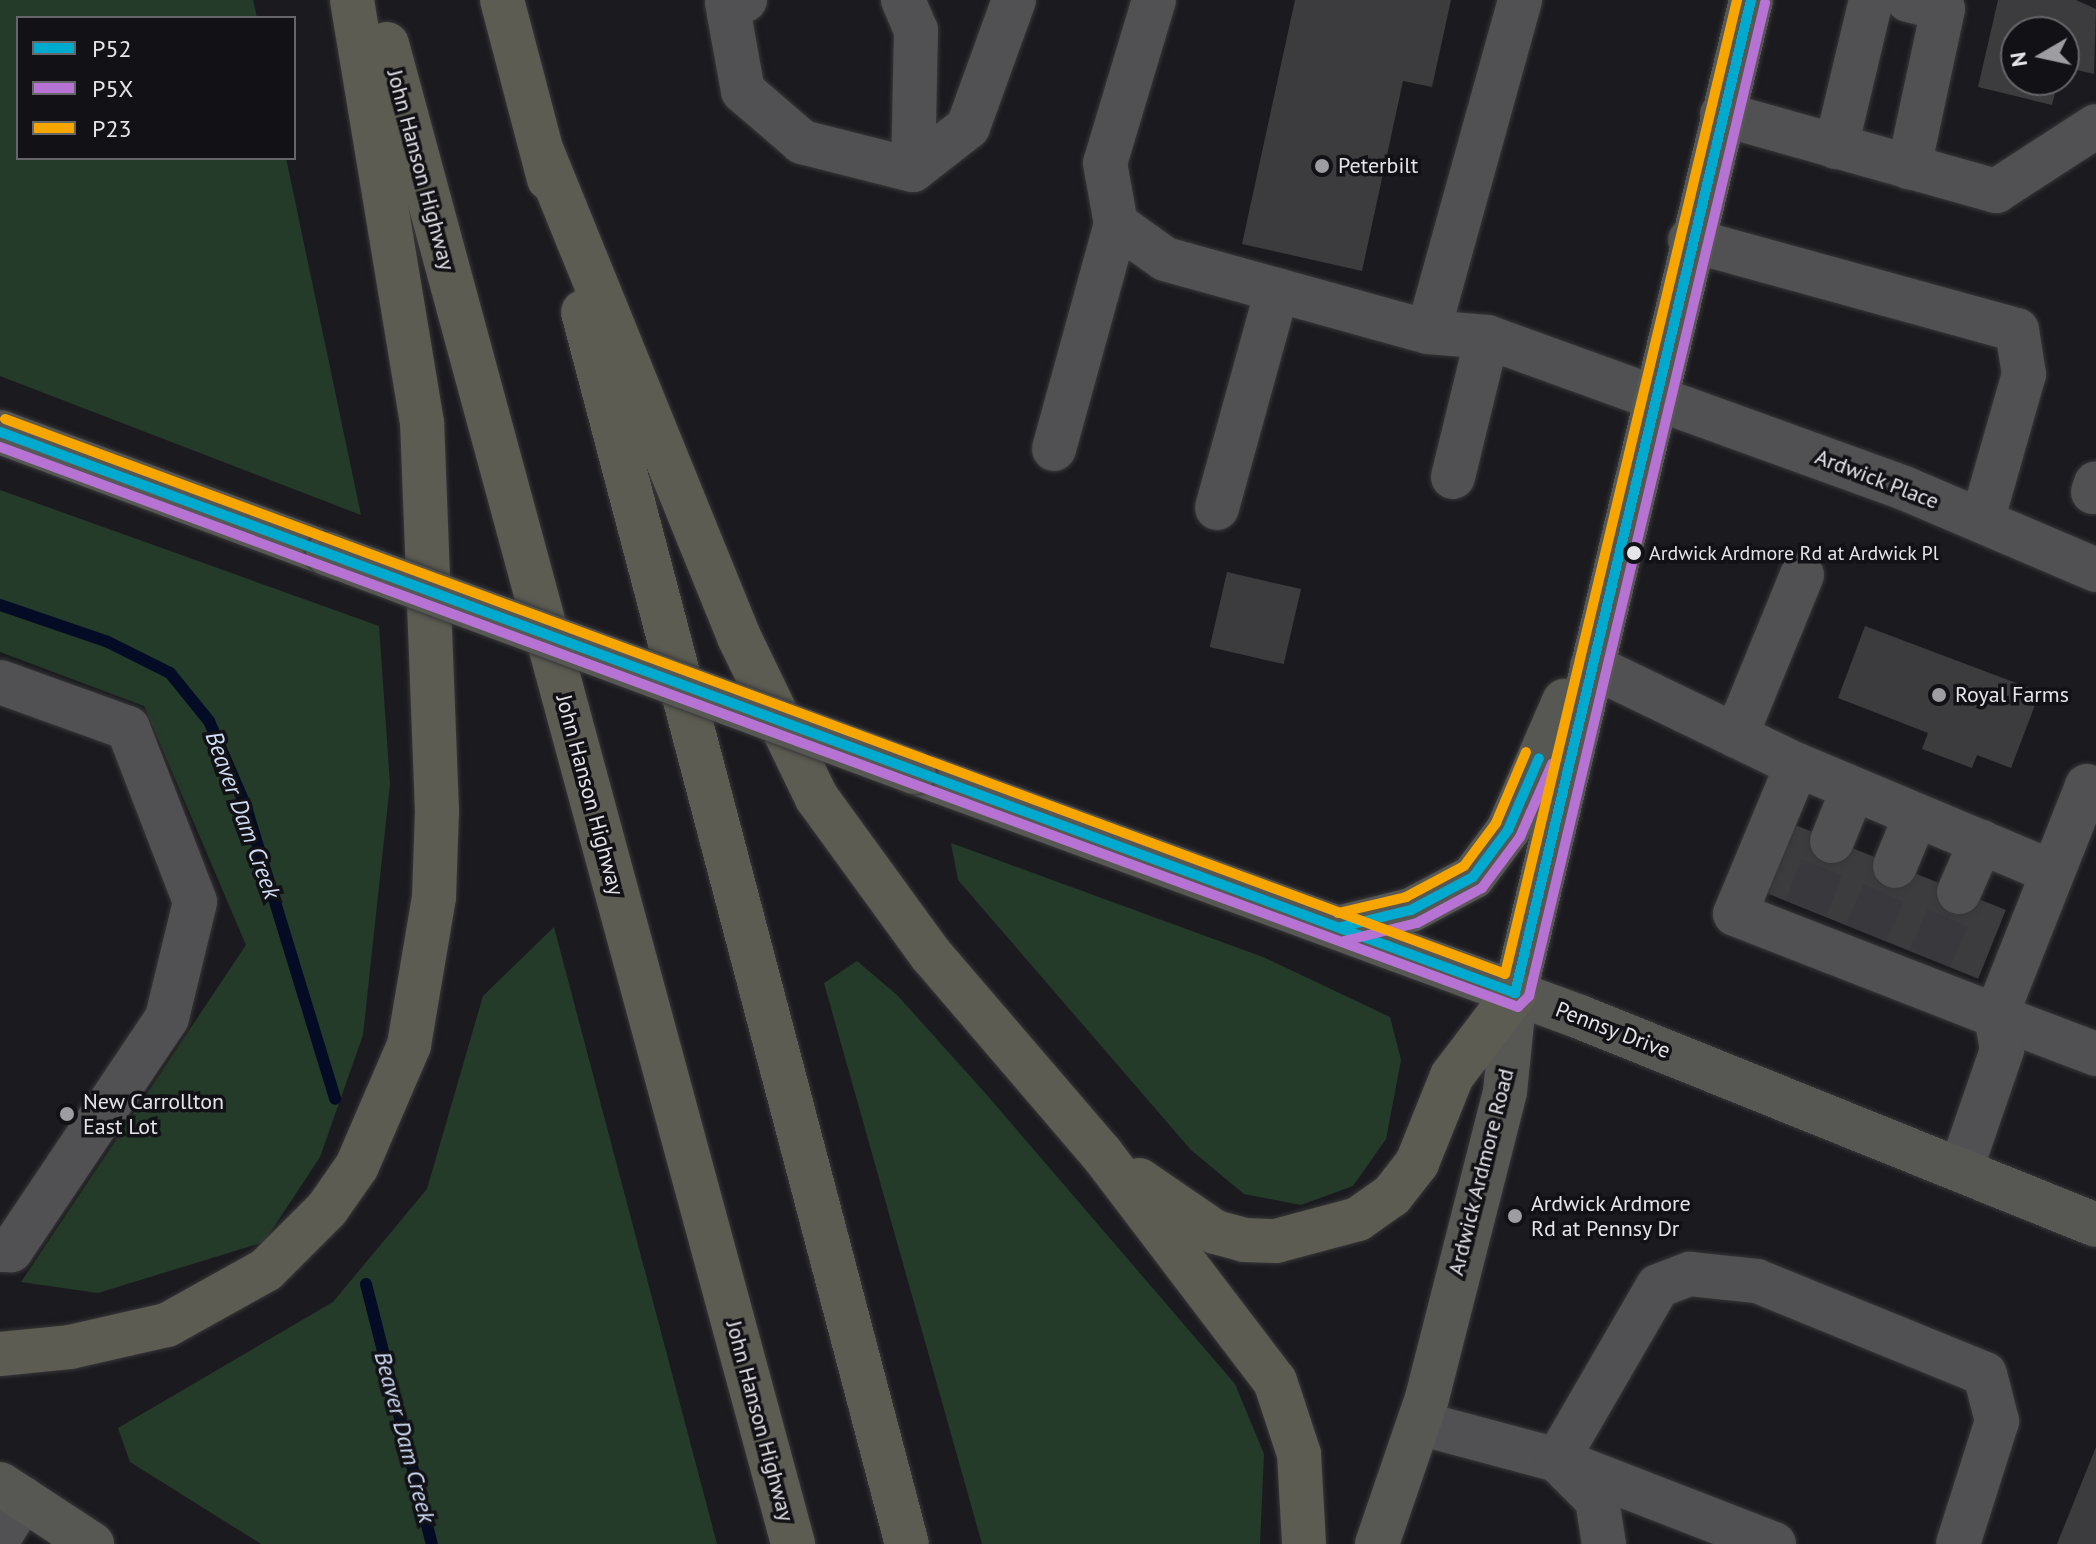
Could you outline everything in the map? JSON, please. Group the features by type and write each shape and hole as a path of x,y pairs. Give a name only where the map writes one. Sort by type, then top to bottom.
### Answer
{"highway":[{"path":"0,1354 70,1347 167,1325 266,1270 327,1209 357,1166 409,1045 430,924 437,811 422,423 352,0"},
{"name":"John Hanson Highway","path":"376,0 793,1544"},
{"path":"502,0 907,1544"},
{"path":"542,151 739,637 817,798 932,956 1101,1153 1275,1381 1299,1454 1304,1544"},
{"path":"1101,1153 1215,1232 1244,1240 1276,1241 1358,1219 1392,1195 1417,1163 1452,1076 1515,993"}],"main road":[{"name":"Ardwick Ardmore Road","path":"1377,1544 1419,1423 1505,1092 1515,993 1690,240 1751,0"},
{"name":"Pennsy Drive","path":"0,432 914,772 1341,927 1961,1169 2096,1225"},
{"path":"1341,927 1411,910 1473,877 1508,830 1605,606"},
{"path":"12,1492 92,1544"}],"street":[{"path":"745,0 727,3 743,91 802,142 913,170"},
{"path":"903,0 916,30 913,170"},
{"path":"913,170 968,127 1014,0"},
{"path":"1054,449 1116,224 1105,163 1154,0"},
{"path":"1428,332 1520,0"},
{"path":"1836,147 1871,0"},
{"path":"1908,0 1943,9 1909,167"},
{"path":"1722,114 1996,191 2096,126"},
{"name":"Ardwick Place","path":"1116,224 1165,259 1428,332 1487,337 1982,521 2096,570"},
{"path":"1690,240 2017,330 2024,374 1982,521"},
{"path":"1217,508 1277,290"},
{"path":"1453,477 1487,337"},
{"path":"1736,736 1802,575"},
{"path":"1592,666 1797,765 2052,872"},
{"path":"0,682 128,728 195,902 167,1018 11,1250 0,1250"},
{"path":"1797,765 1735,914 1800,923 1924,972 1996,1016 2096,1054"},
{"path":"1961,1169 2002,1050 1996,1016 2087,786 2096,790"},
{"path":"1832,841 1853,789"},
{"path":"1895,866 1916,815"},
{"path":"1959,892 1981,842"},
{"path":"1557,1460 1658,1286 1690,1274 1757,1281 1985,1374 1997,1421 1958,1544"},
{"path":"1419,1423 1557,1460 1774,1544"},
{"path":"1557,1460 1597,1500 1604,1544"},
{"path":"0,1536 12,1492"}],"green space":[{"path":"0,0 253,0 257,16 16,16 16,160 286,160 361,515 0,376"},
{"path":"0,490 379,626 390,784 363,1035 320,1157 264,1242 98,1293 21,1282 246,945 144,706 0,652"},
{"path":"951,843 1263,957 1390,1017 1401,1060 1386,1139 1353,1186 1301,1205 1244,1194 1191,1150 958,880"},
{"path":"554,927 717,1544 261,1544 130,1462 118,1428 333,1302 427,1189 483,996"},
{"path":"857,961 897,995 986,1094 1235,1384 1264,1454 1260,1544 982,1544 824,983"}],"building":[{"name":"Peterbilt","path":"1295,0 1451,0 1432,87 1403,81 1362,271 1242,244"},
{"path":"1998,0 2076,0 2096,9 2094,74 2080,71 2080,16 2000,16 2000,92 1978,87"},
{"path":"2015,96 2054,96 2052,105"},
{"path":"1227,572 1301,589 1284,664 1210,647"},
{"name":"Royal Farms","path":"1865,626 2040,692 2011,768 1977,755 1972,768 1922,749 1928,733 1838,698"},
{"path":"1788,822 2006,910 1978,979 1760,891"},
{"path":"2096,1447 2096,1544 2057,1544"}],"waterway":[{"name":"Beaver Dam Creek","path":"0,605 108,642 170,673 209,721 246,807 335,1099"},
{"name":"Beaver Dam Creek","path":"366,1284 432,1544"}],"tunnel":[{"path":"1806,908 1832,841"},
{"path":"1866,933 1895,866"},
{"path":"1930,958 1959,892"}],"transit line":[{"name":"P23","path":"5,419 1505,974 1737,0"},
{"name":"P52","path":"0,432 1515,993 1751,0"},
{"name":"P5X","path":"0,447 1518,1007 1529,996 1765,3"},
{"name":"P23","path":"1338,913 1406,897 1464,866 1496,823 1526,752"},
{"name":"P52","path":"1341,927 1411,910 1473,877 1508,830 1539,758"},
{"name":"P5X","path":"1344,941 1417,923 1482,888 1520,837 1552,764"}],"place":[{"name":"Peterbilt","path":"1322,166"},
{"name":"Ardwick Ardmore Rd at Ardwick Pl","path":"1634,553"},
{"name":"Royal Farms","path":"1939,695"},
{"name":"New Carrollton East Lot","path":"67,1114"},
{"name":"Ardwick Ardmore Rd at Pennsy Dr","path":"1515,1216"}]}
